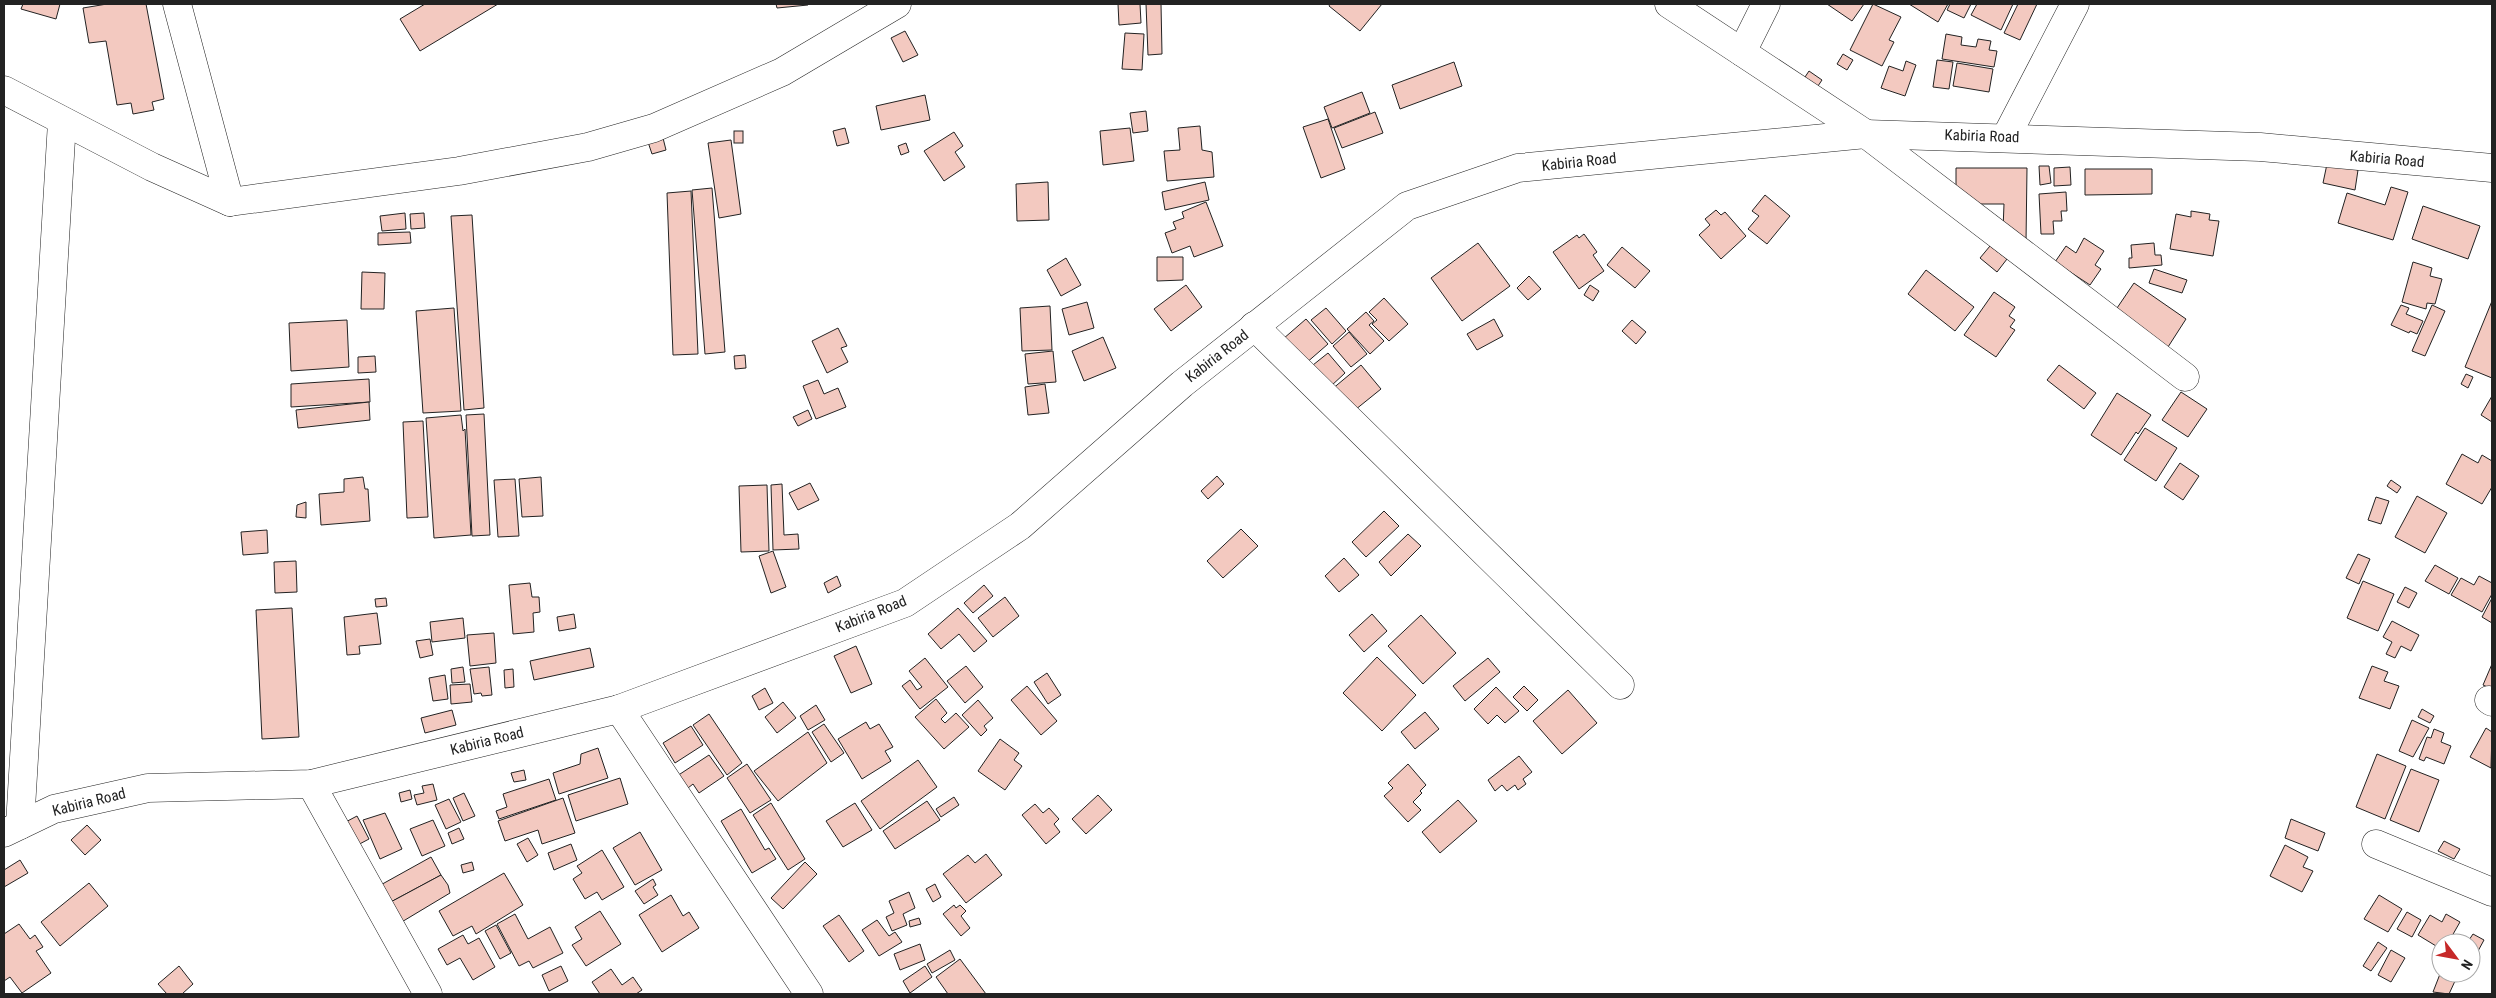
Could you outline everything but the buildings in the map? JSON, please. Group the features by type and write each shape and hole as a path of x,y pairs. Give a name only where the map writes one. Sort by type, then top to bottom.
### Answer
{"main road":[{"path":"177,4 230,202"},
{"path":"4,90 62,122 152,167 230,202 460,171 588,147 654,128 782,72 897,4"},
{"path":"1669,4 1866,134 2185,377"},
{"path":"1742,52 1766,4"},
{"path":"2006,137 2075,4"},
{"path":"12,829 62,122"},
{"name":"Kabiria Road","path":"12,829 54,809 148,788 311,784 620,708 905,603 1020,526 1182,384 1406,206 1518,168 1866,134 2006,137 2260,147 2492,168"},
{"path":"1254,326 1620,685"},
{"path":"620,708 809,994"},
{"path":"311,784 428,994"},
{"path":"2376,844 2492,892"}]}
